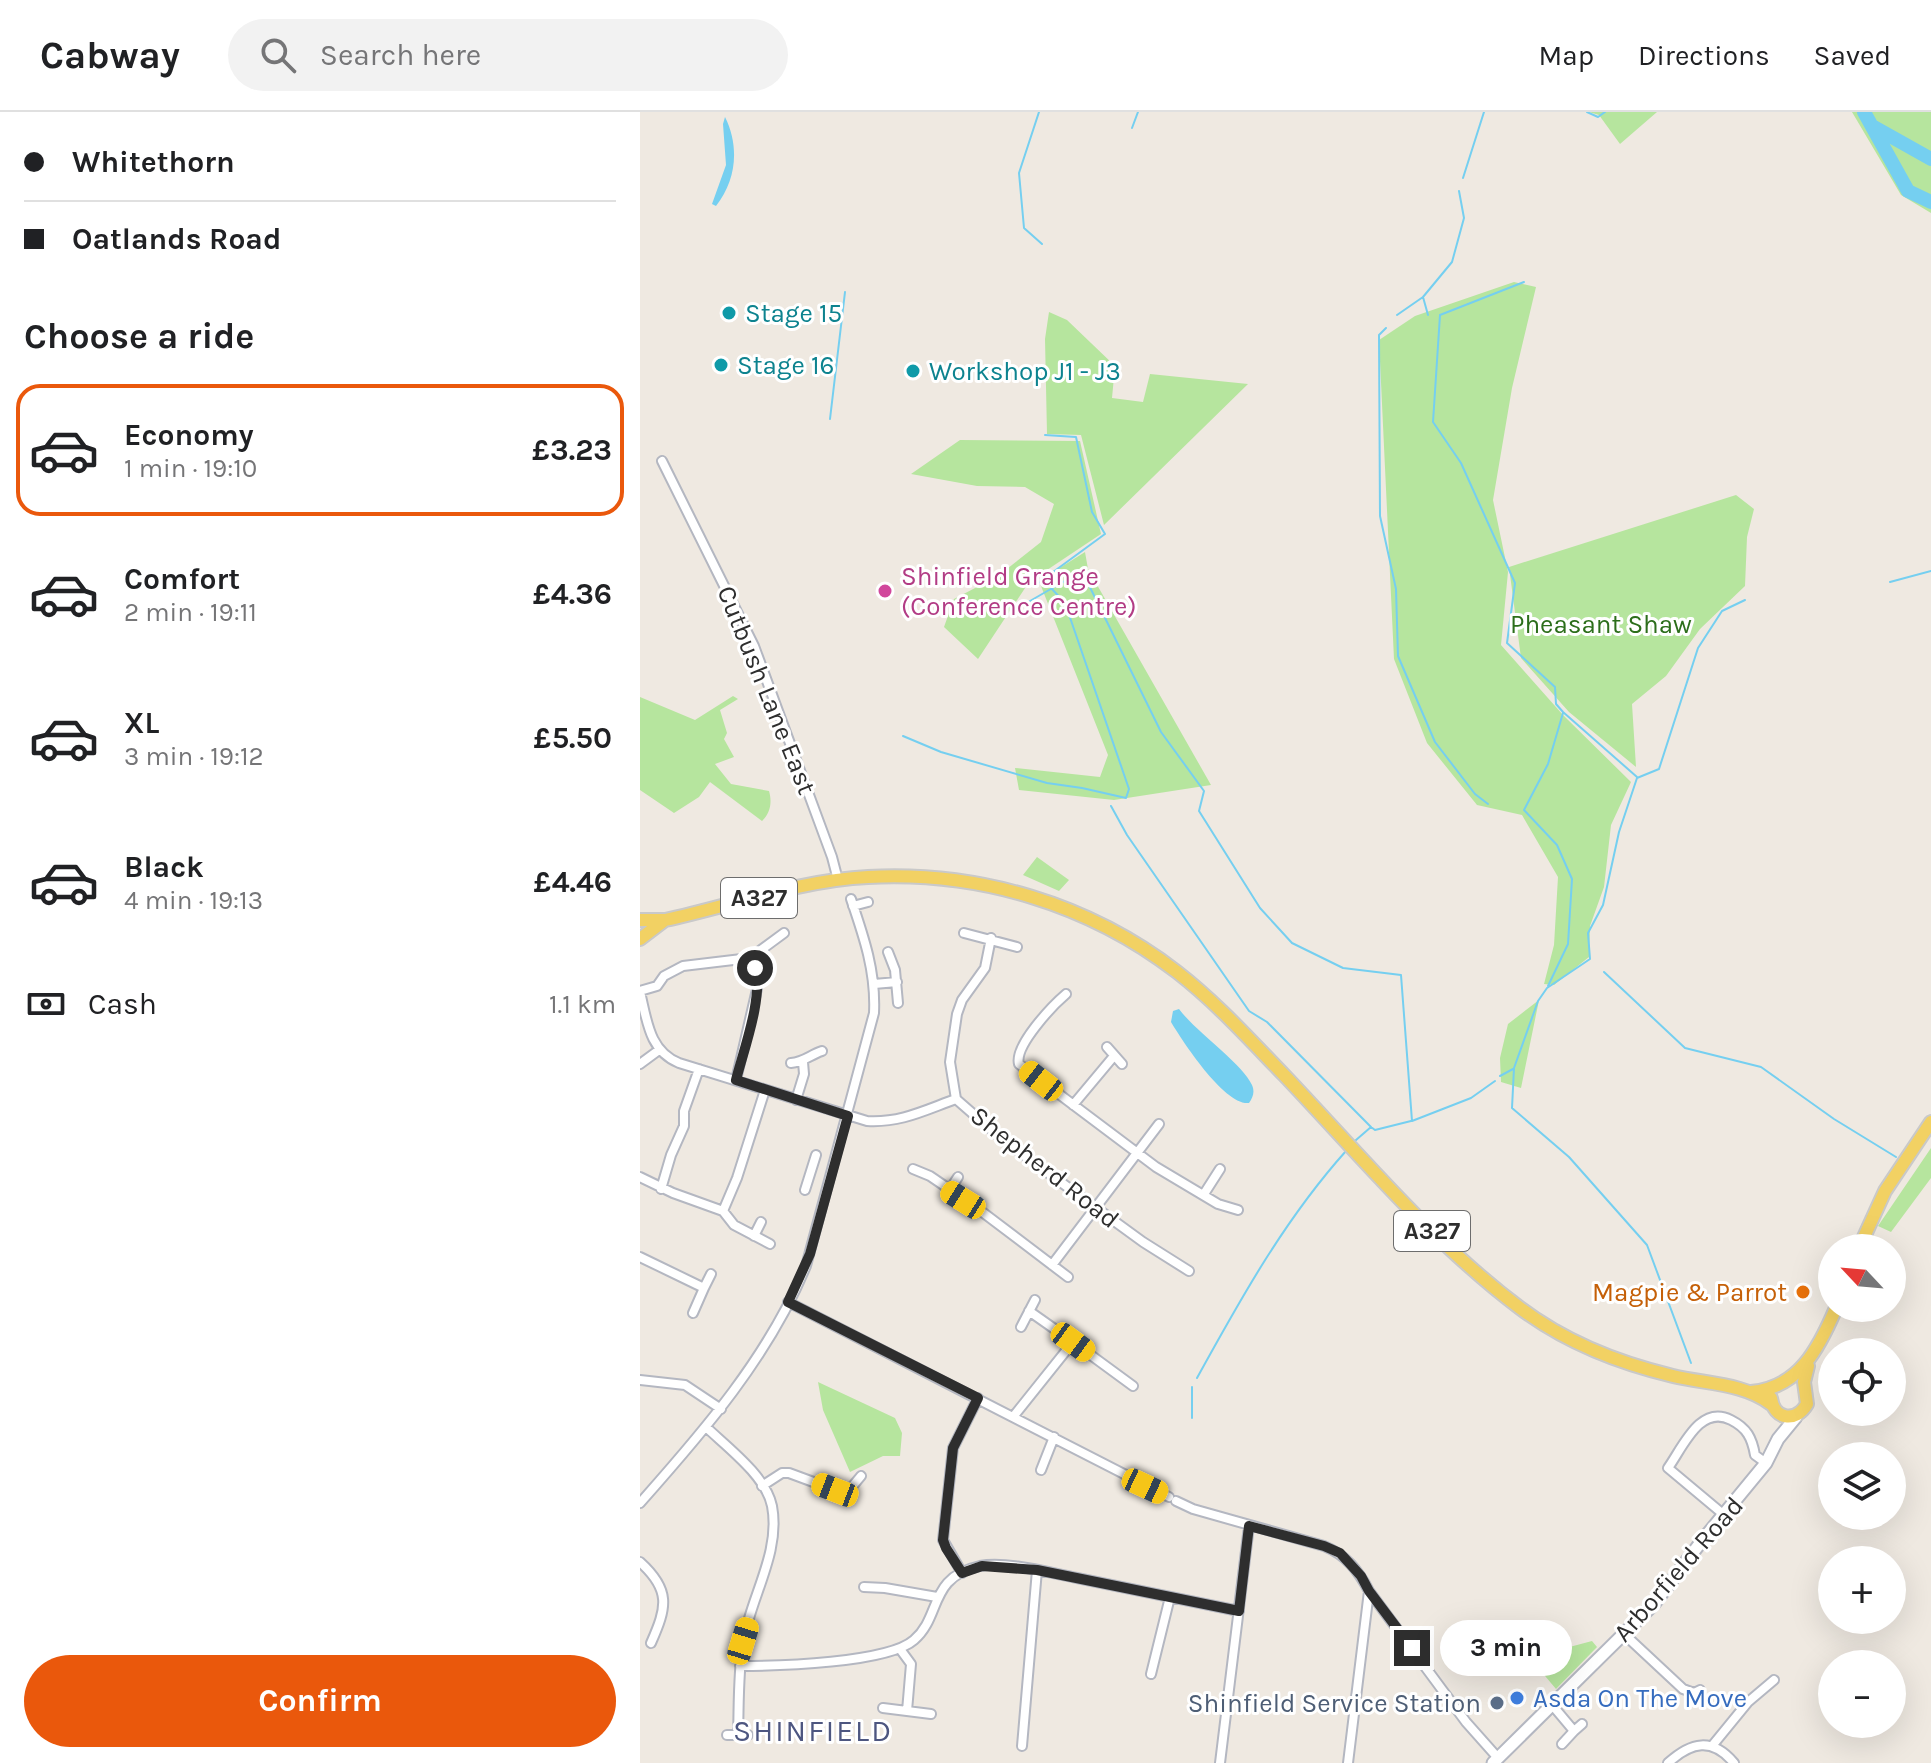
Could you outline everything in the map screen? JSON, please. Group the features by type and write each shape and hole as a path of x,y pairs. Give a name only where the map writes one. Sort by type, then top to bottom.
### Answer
{"main road":[{"name":"A327","path":"640,920 665,920 838,880 906,875 987,885 1056,904 1134,943 1175,971 1231,1019 1454,1253 1529,1315 1572,1340 1621,1361 1672,1376 1751,1392 1784,1417 1796,1417"},
{"name":"A327","path":"640,939 665,920"},
{"path":"1865,1234 1885,1191 1931,1122"},
{"path":"1774,1408 1781,1384 1804,1367 1829,1322"},
{"path":"1796,1417 1807,1404 1805,1374 1812,1355"},
{"path":"1781,1384 1798,1383 1805,1389"},
{"name":"A327","path":"1751,1392 1781,1384"},
{"name":"Arborfield Road","path":"1774,1408 1780,1427 1778,1439"},
{"name":"Arborfield Road","path":"1495,1761 1669,1586 1766,1463 1778,1439 1796,1417"}],"street":[{"name":"Cutbush Lane East","path":"662,461 754,646 838,880"},
{"path":"640,1503 721,1409 762,1347 806,1266 871,1026 874,984 868,949 852,903 868,902"},
{"path":"640,1064 659,1050 650,1036 640,992 657,986 664,976 683,966 750,958 784,933"},
{"path":"964,933 1017,947"},
{"path":"956,1099 950,1062 957,1014 962,1000 985,968 991,938"},
{"path":"888,952 897,982 898,1003"},
{"path":"736,1080 757,989 757,975 750,958"},
{"path":"874,984 897,982"},
{"path":"1066,994 1046,1013 1018,1054 1019,1064 1156,1167 1218,1204 1238,1210"},
{"path":"1107,1047 1122,1064"},
{"name":"Shepherd Road","path":"659,1050 672,1060 848,1116 888,1122 956,1099 1003,1140 1189,1271"},
{"path":"791,1063 803,1062 811,1054 822,1051"},
{"path":"1073,1105 1114,1056"},
{"path":"796,1100 804,1074 803,1062"},
{"path":"661,1189 684,1126 684,1111 699,1069"},
{"path":"723,1211 737,1178 765,1090"},
{"path":"1052,1265 1159,1124"},
{"path":"805,1190 816,1155"},
{"path":"913,1169 930,1176 977,1208 1068,1277"},
{"path":"1204,1194 1220,1169"},
{"path":"810,1176 830,1182"},
{"path":"640,1177 661,1189 723,1211 734,1225 770,1244"},
{"path":"949,1191 958,1177"},
{"path":"754,1236 761,1222"},
{"path":"640,1257 704,1288"},
{"path":"693,1313 711,1274"},
{"path":"1021,1327 1035,1300"},
{"path":"788,1302 1193,1509 1340,1553 1361,1576 1495,1761"},
{"path":"1029,1311 1120,1381 1133,1386"},
{"path":"1013,1417 1073,1342"},
{"path":"640,1380 685,1385 721,1409"},
{"path":"962,1573 943,1540 953,1448 978,1398"},
{"path":"1723,1514 1668,1468 1700,1423 1710,1415 1722,1415 1739,1424 1752,1437 1755,1455 1766,1463"},
{"path":"706,1427 745,1463 772,1504 773,1526 766,1565 743,1641 738,1735"},
{"path":"1041,1470 1054,1437"},
{"path":"762,1486 782,1473 789,1473 835,1490 851,1488 861,1476"},
{"path":"851,1488 858,1496"},
{"path":"1220,1763 1249,1526"},
{"path":"640,1562 658,1580 663,1590 659,1625 651,1643"},
{"path":"740,1666 842,1659 900,1649 925,1628 937,1597 948,1583 962,1573 982,1566 1037,1570 1239,1611"},
{"path":"1022,1746 1037,1570"},
{"path":"864,1587 937,1597"},
{"path":"1348,1763 1369,1591"},
{"path":"1151,1674 1170,1597"},
{"path":"1624,1634 1683,1689 1694,1693 1700,1690"},
{"path":"900,1649 911,1664 907,1711"},
{"path":"1712,1746 1748,1702 1774,1680"},
{"path":"1553,1706 1574,1731"},
{"path":"883,1708 931,1714"},
{"path":"1562,1744 1582,1724"},
{"path":"727,1735 748,1735"},
{"path":"1668,1763 1683,1750 1698,1745 1712,1746 1726,1753 1734,1763"}],"green space":[{"path":"1589,112 1657,112 1620,144 1599,115"},
{"path":"1852,112 1931,112 1931,213 1901,195"},
{"path":"1514,282 1536,287 1512,388 1493,500 1508,572 1501,645 1563,715 1631,782 1611,825 1604,887 1590,926 1589,957 1554,985 1544,984 1554,945 1558,877 1522,815 1477,805 1427,743 1394,659 1379,340 1415,316"},
{"path":"1049,312 1067,320 1115,366 1112,398 1143,402 1150,374 1248,384 1104,525 1081,435 1047,434 1045,339"},
{"path":"960,440 1080,441 1101,534 1029,582 978,659 944,627 954,599 998,576 1041,542 1054,504 1025,487 977,486 911,474"},
{"name":"Pheasant Shaw","path":"1736,495 1754,509 1747,537 1745,586 1700,629 1666,676 1632,704 1636,767 1569,712 1521,658 1509,567"},
{"path":"1085,552 1088,569 1211,785 1114,800 1019,790 1015,768 1100,777 1108,755 1039,581"},
{"path":"733,696 738,699 720,710 727,733 724,739 734,757 715,764 731,784 769,791 770,807 762,821 710,782 699,797 674,813 640,790 640,697 695,720"},
{"path":"1037,857 1069,880 1059,891 1023,875"},
{"path":"1539,1000 1521,1088 1501,1082 1500,1058 1508,1024"},
{"path":"1931,1148 1931,1178 1891,1232 1878,1226"},
{"path":"818,1382 895,1418 902,1433 900,1456 883,1456 850,1472 823,1410"},
{"path":"1592,1641 1597,1647 1556,1689 1535,1664 1547,1653"}],"water":[{"path":"725,117 733,140 734,163 728,186 716,206 712,204 726,165"},
{"path":"1179,1009 1247,1076 1253,1090 1249,1103 1228,1094 1195,1057 1171,1022 1173,1011"}],"waterway":[{"path":"1039,112 1019,173 1024,228 1042,244"},
{"path":"1132,128 1138,112"},
{"path":"1463,178 1484,112"},
{"path":"1587,112 1598,117 1605,112"},
{"path":"1864,112 1908,191 1931,202"},
{"path":"1874,127 1931,159"},
{"path":"1397,315 1423,297 1452,262 1464,218 1459,191"},
{"path":"1524,282 1440,315 1433,422 1461,463 1515,583 1507,643 1555,687 1556,704 1563,712 1637,777"},
{"path":"830,419 845,292"},
{"path":"1423,297 1428,315"},
{"path":"1386,328 1379,335 1380,516 1396,589 1398,656 1435,742 1475,794 1488,804"},
{"path":"1034,586 1105,534 1092,512 1076,437 1045,435"},
{"path":"1030,601 1082,571 1161,732 1204,791 1199,811 1260,908 1292,943 1343,968 1401,975 1412,1121 1471,1098 1495,1081"},
{"path":"1890,582 1931,571"},
{"path":"903,736 941,752 1047,783 1126,798 1129,789 1065,603 1051,588"},
{"path":"1691,1363 1647,1245 1569,1157 1512,1108 1514,1068 1538,1001 1547,988 1590,959 1588,933 1603,905 1619,832 1637,778 1659,769 1698,648 1722,611 1745,600"},
{"path":"1548,986 1568,944 1572,879 1557,845 1524,810 1548,764 1563,713"},
{"path":"1111,806 1127,835 1249,1011 1267,1022 1371,1127"},
{"path":"1604,972 1685,1048 1761,1067 1834,1119 1896,1157"},
{"path":"1500,1076 1513,1069"},
{"path":"1356,1140 1371,1127 1375,1130 1411,1121"},
{"path":"1197,1378 1247,1289 1284,1232 1346,1151"},
{"path":"1192,1387 1192,1418"}],"place":[{"name":"Stage 15","path":"729,313"},
{"name":"Stage 16","path":"721,365"},
{"name":"Workshop J1 - J3","path":"913,371"},
{"name":"Shinfield Grange (Conference Centre)","path":"885,591"},
{"name":"Magpie & Parrot","path":"1803,1292"},
{"name":"Asda On The Move","path":"1517,1698"},
{"name":"Shinfield Service Station","path":"1497,1703"}],"district":[{"name":"SHINFIELD","path":"813,1731"}],"route":[{"path":"755,968 756,999 736,1080 848,1116 810,1254 788,1302 978,1398 953,1448 943,1540 962,1573 982,1566 1037,1570 1239,1611 1249,1526 1340,1553 1361,1576 1412,1648"}]}
